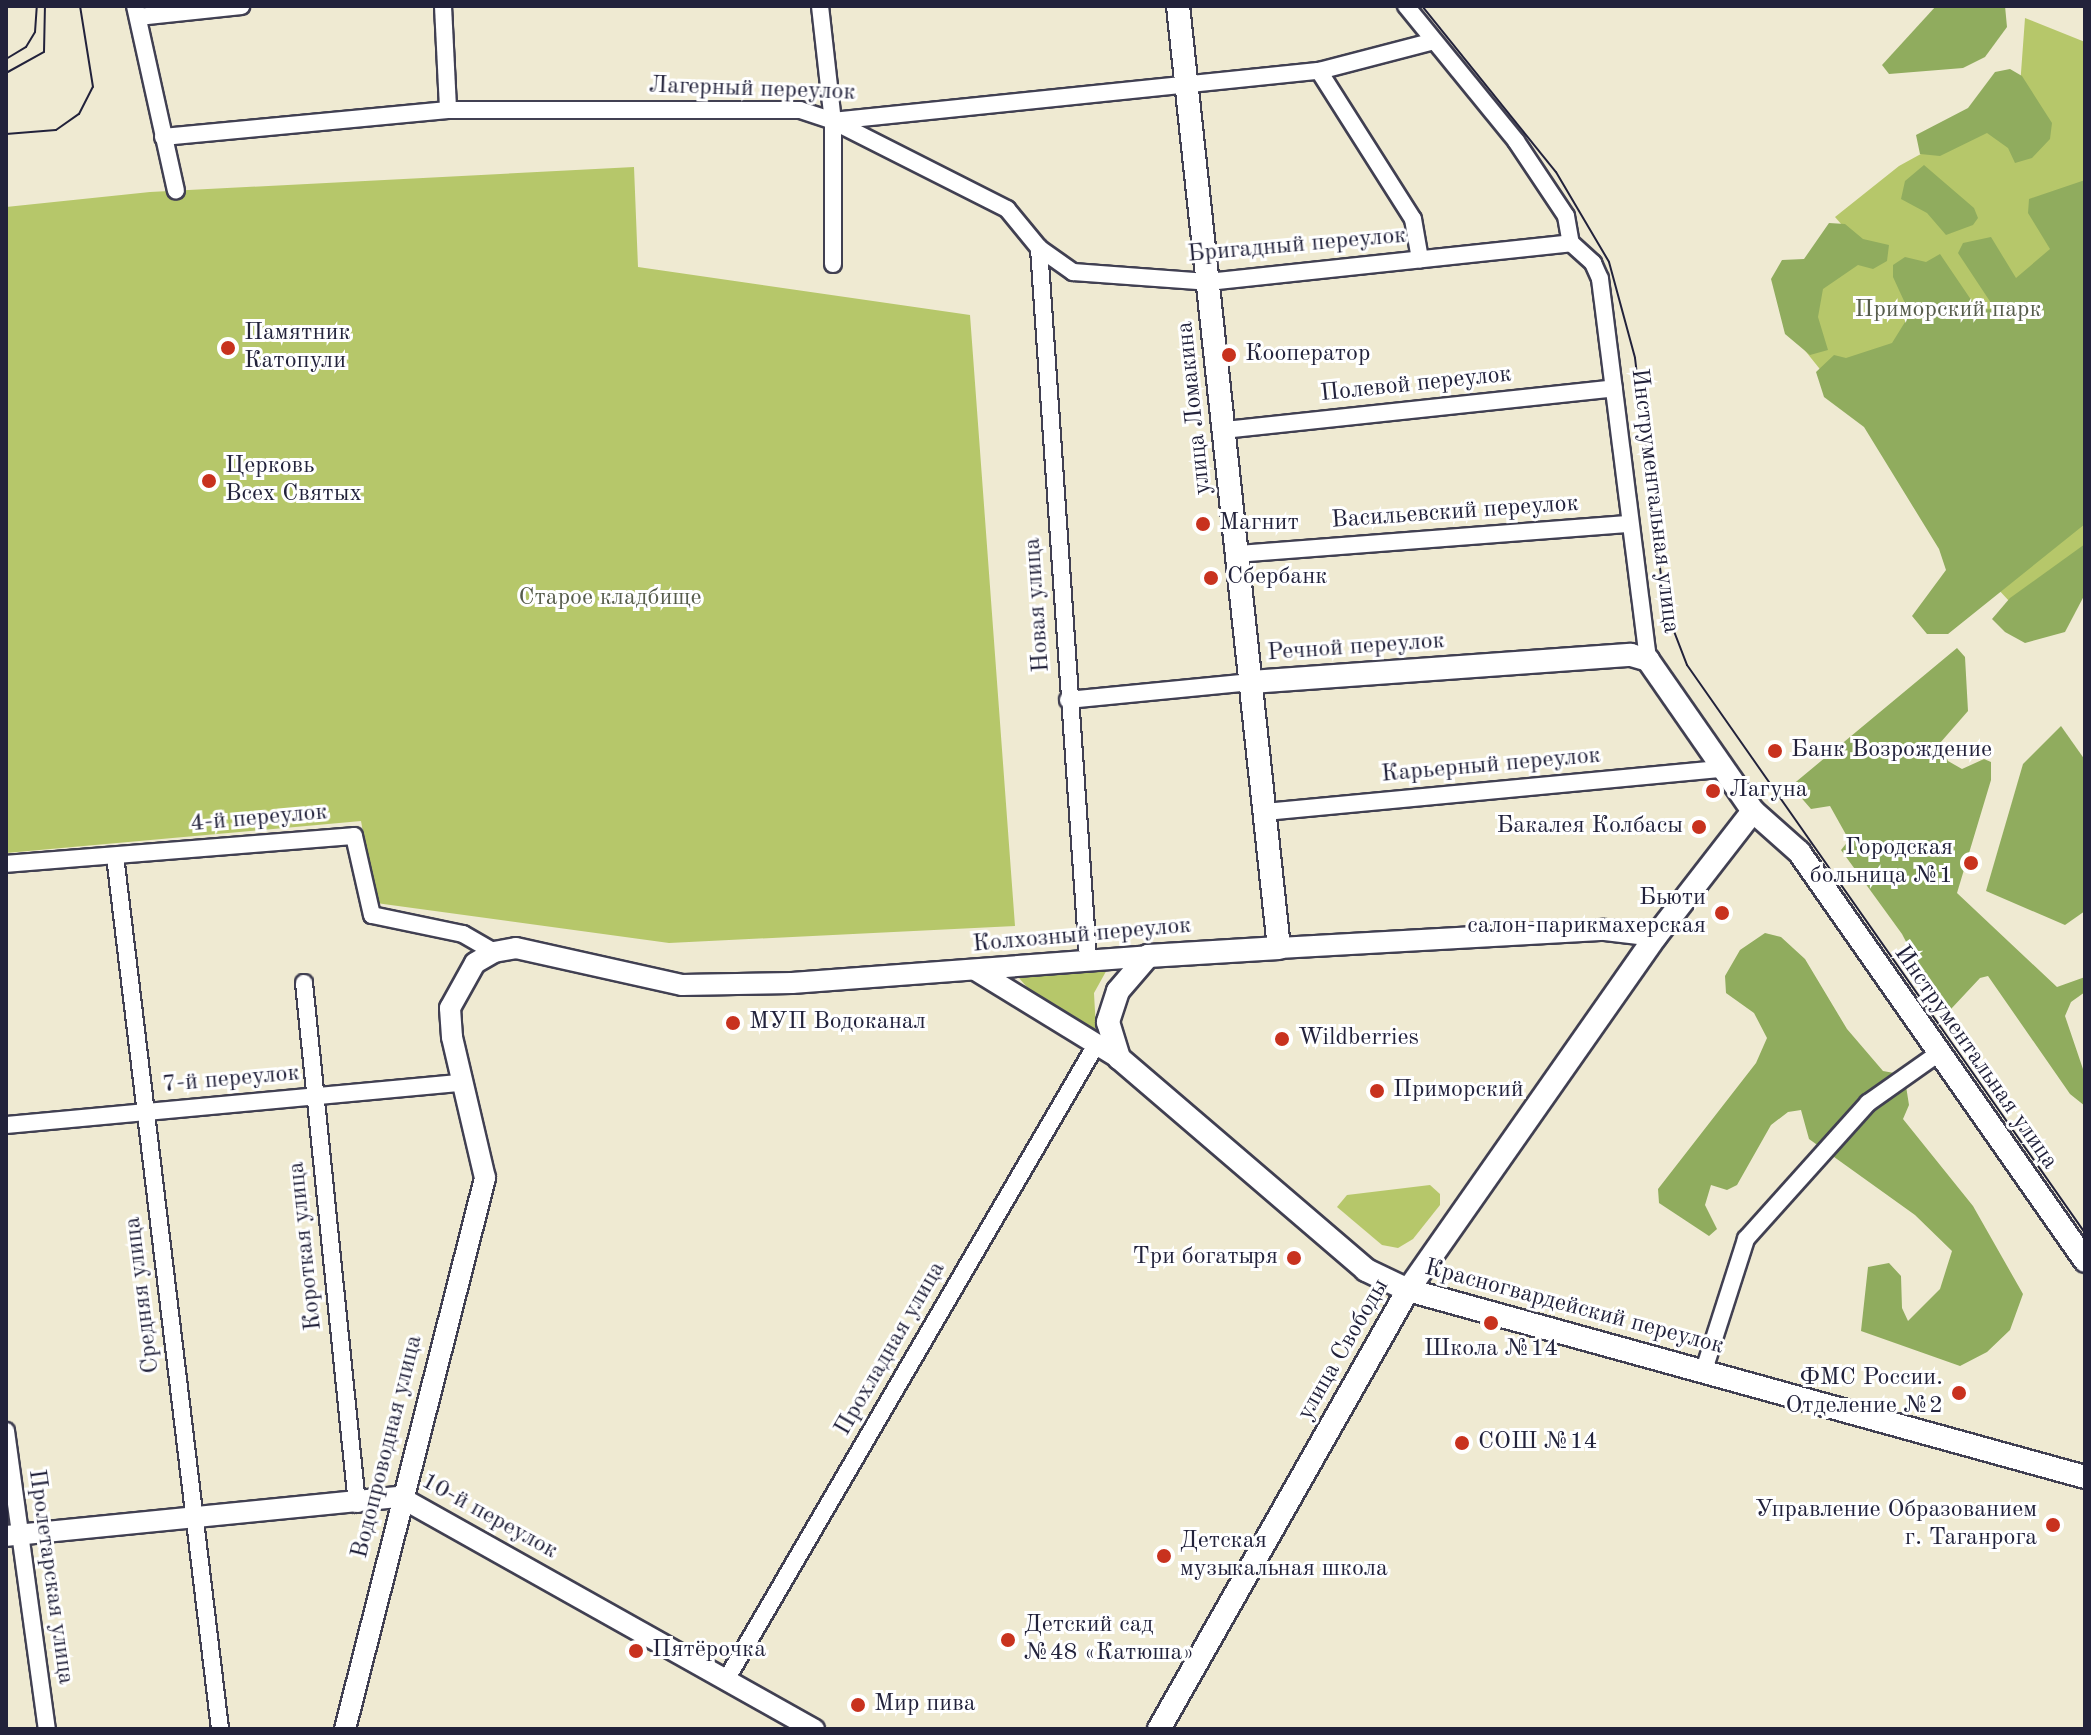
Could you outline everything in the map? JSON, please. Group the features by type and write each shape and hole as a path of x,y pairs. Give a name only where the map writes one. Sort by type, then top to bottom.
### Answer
{"main road":[{"name":"улица Ломакина","path":"1178,6 1279,948"},
{"name":"Речной переулок","path":"1251,682 1631,655 1648,660"},
{"name":"Инструментальная улица","path":"1648,660 1753,811 1799,852 2085,1261"},
{"name":"улица Свободы","path":"1159,1729 1408,1290 1656,936 1753,811"},
{"name":"Колхозный переулок","path":"1148,956 1279,948"},
{"path":"1119,1058 1108,1022 1118,991 1148,956"},
{"name":"Красногвардейский переулок","path":"1119,1058 1366,1270 1408,1290 2085,1477"}],"street":[{"path":"176,191 137,12 241,6"},
{"path":"443,6 448,110"},
{"path":"820,6 833,121 833,264"},
{"name":"Инструментальная улица","path":"1406,6 1430,42 1467,75 1516,141 1566,216 1571,243 1593,263 1600,279 1648,660"},
{"name":"Лагерный переулок","path":"163,137 448,110 800,110 833,121 1319,71 1430,42"},
{"path":"1319,71 1413,219 1420,259"},
{"name":"Бригадный переулок","path":"833,121 1007,209 1039,248 1073,272 1208,282 1571,243"},
{"name":"Новая улица","path":"1039,248 1088,958"},
{"name":"Полевой переулок","path":"1224,430 1614,388"},
{"name":"Васильевский переулок","path":"1237,554 1629,524"},
{"name":"Речной переулок","path":"1068,700 1251,682"},
{"name":"Карьерный переулок","path":"1265,812 1722,769"},
{"name":"4-й переулок","path":"6,864 354,836 372,915 463,934 494,952"},
{"name":"Средняя улица","path":"115,856 220,1729"},
{"name":"Колхозный переулок","path":"1279,948 1605,930 1656,936"},
{"name":"Колхозный переулок","path":"494,952 516,948 682,985 977,971 1088,958 1148,956"},
{"path":"461,1083 450,1008 460,982 475,963 494,952"},
{"name":"Красногвардейский переулок","path":"977,971 1119,1058"},
{"name":"Короткая улица","path":"304,983 357,1504"},
{"name":"Прохладная улица","path":"726,1680 1097,1043"},
{"path":"1704,1370 1746,1239 1868,1103 1939,1053"},
{"name":"7-й переулок","path":"6,1125 461,1083"},
{"name":"Водопроводная улица","path":"345,1729 400,1497 485,1178 461,1083"},
{"name":"Пролетарская улица","path":"6,1431 12,1535 47,1729"},
{"name":"10-й переулок","path":"12,1535 357,1504 400,1497 814,1729"}],"green space":[{"path":"1936,6 2005,6 2007,27 1985,57 1963,68 1889,74 1882,65"},
{"name":"Приморский парк","path":"2025,18 2085,42 2085,593 2037,631 1983,573 1787,328 1842,225 1835,217 1899,166 2019,100"},
{"path":"2010,69 2022,76 2052,123 2050,139 2032,158 2015,163 2008,148 1987,133 1940,156 1920,154 1916,135 1968,108 1995,72"},
{"path":"1924,165 1974,208 1978,218 1973,225 1946,235 1927,213 1901,199 1905,181"},
{"name":"Старое кладбище","path":"634,167 638,267 970,315 1015,926 669,943 376,903 361,821 6,853 6,207 150,192"},
{"path":"2085,180 2085,524 1948,634 1927,634 1912,616 1946,570 1939,549 1864,427 1824,397 1816,372 1834,355 1846,358 1892,343 1910,314 1893,277 1893,265 1905,257 1926,262 1940,254 1978,310 1995,309 1958,253 1963,243 1991,237 2016,278 2050,249 2028,213 2029,199"},
{"path":"1829,223 1845,224 1863,239 1889,245 1887,261 1873,269 1858,265 1823,289 1818,317 1828,350 1810,355 1785,334 1771,279 1782,260 1804,259"},
{"path":"2085,544 2085,594 2065,632 2025,643 2005,632 1992,619 2010,598"},
{"path":"1957,648 1965,657 1968,711 1940,743 1948,761 1962,769 1984,759 1991,762 1991,780 1957,893 2057,987 2085,977 2085,992 2071,1002 2065,1016 2085,1075 2085,1106 2070,1094 1988,976 1980,978 1951,1009 1941,1009 1902,934 1841,850 1849,840 1830,806 1811,809 1791,786"},
{"path":"2061,726 2085,760 2085,911 2065,925 1986,891 2023,764"},
{"path":"1765,933 1781,937 1805,959 1847,1029 1883,1071 1894,1073 1906,1086 1909,1105 1903,1119 1973,1206 2023,1294 2010,1330 1987,1352 1960,1366 1861,1331 1868,1267 1889,1263 1901,1276 1902,1308 1908,1321 1940,1289 1952,1251 1915,1215 1809,1139 1801,1110 1788,1112 1771,1125 1737,1185 1727,1190 1711,1185 1705,1205 1717,1229 1709,1236 1659,1203 1658,1189 1756,1063 1767,1038 1754,1013 1726,993 1725,976 1740,950"},
{"path":"1109,966 1094,993 1096,1030 1090,1032 1032,993 1019,978 1026,971"},
{"path":"1430,1185 1440,1194 1440,1205 1413,1239 1398,1248 1382,1245 1337,1207 1347,1195"}],"tram line":[{"path":"6,59 26,47 35,32 37,6"},
{"path":"6,73 44,52 45,6"},
{"path":"6,134 56,130 79,114 93,87 80,6"},
{"path":"1422,6 1556,172 1609,262 1635,358 1665,608 1687,665 2085,1233"}],"place":[{"name":"Памятник Катопули","path":"228,348"},
{"name":"Кооператор","path":"1229,355"},
{"name":"Церковь Всех Святых","path":"209,481"},
{"name":"Магнит","path":"1203,524"},
{"name":"Сбербанк","path":"1211,578"},
{"name":"Банк Возрождение","path":"1775,751"},
{"name":"Лагуна","path":"1713,791"},
{"name":"Бакалея Колбасы","path":"1699,827"},
{"name":"Городская больница №1","path":"1971,863"},
{"name":"Бьюти салон-парикмахерская","path":"1722,913"},
{"name":"МУП Водоканал","path":"733,1023"},
{"name":"Wildberries","path":"1282,1039"},
{"name":"Приморский","path":"1377,1091"},
{"name":"Три богатыря","path":"1294,1258"},
{"name":"Школа №14","path":"1491,1323"},
{"name":"ФМС России. Отделение №2","path":"1959,1393"},
{"name":"СОШ №14","path":"1462,1443"},
{"name":"Управление Образованием г. Таганрога","path":"2053,1525"},
{"name":"Детская музыкальная школа","path":"1164,1556"},
{"name":"Детский сад №48 «Катюша»","path":"1008,1640"},
{"name":"Пятёрочка","path":"636,1651"},
{"name":"Мир пива","path":"858,1705"}]}
